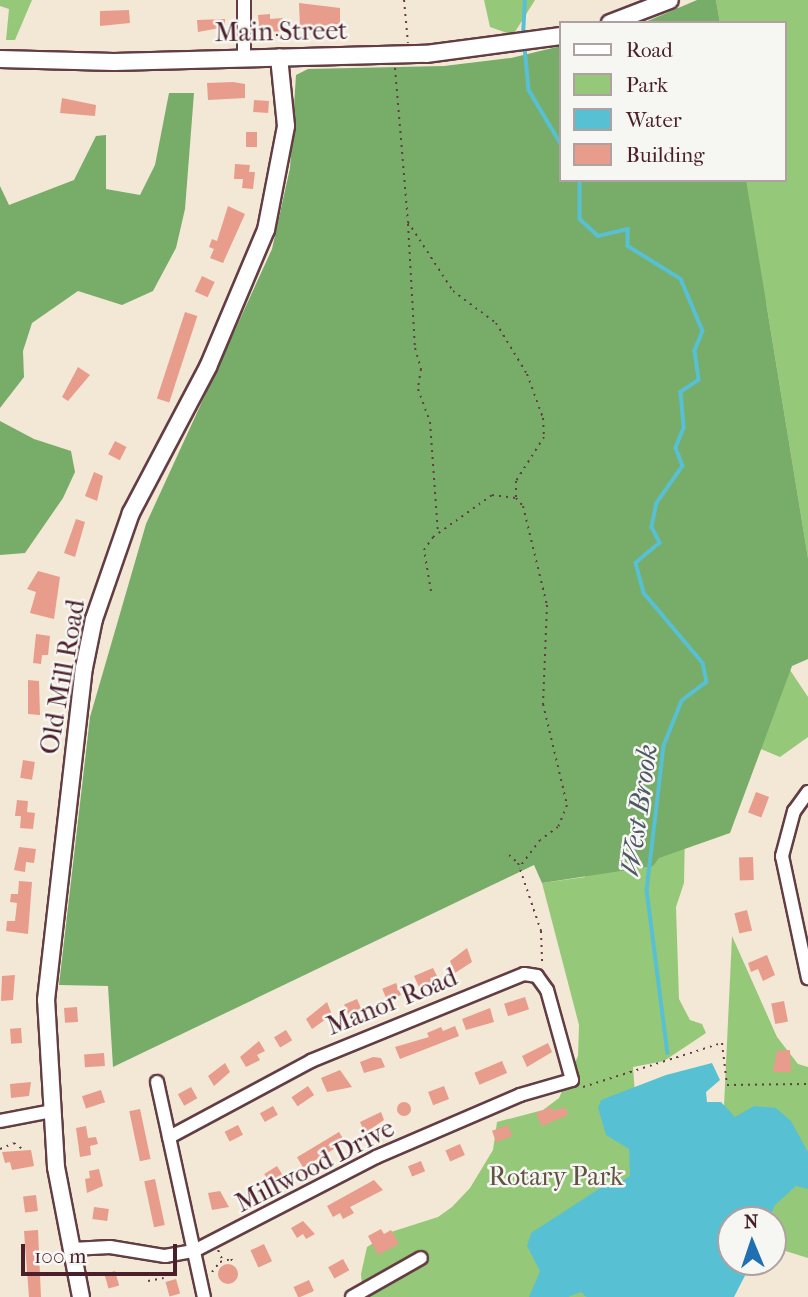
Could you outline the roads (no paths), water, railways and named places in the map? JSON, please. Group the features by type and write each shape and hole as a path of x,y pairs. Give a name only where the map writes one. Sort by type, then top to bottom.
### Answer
{"main road":[{"path":"615,21 670,0"},
{"name":"Main Street","path":"0,59 114,62 244,56 401,54 525,44 560,36"},
{"name":"Old Mill Road","path":"81,1297 61,1201 52,1111 49,957 92,627 131,513 208,368 266,230 286,126 279,57"}],"street":[{"path":"244,0 244,56"},
{"path":"808,792 791,818 782,856 808,978"},
{"name":"Manor Road","path":"169,1137 338,1048 514,976 537,976 552,1002 574,1085"},
{"path":"157,1082 204,1297"},
{"name":"Millwood Drive","path":"72,1250 110,1247 165,1256 194,1251 383,1154 531,1091 574,1085"},
{"path":"0,1121 52,1111"},
{"path":"352,1297 421,1258"}],"water":[{"path":"712,1063 720,1080 706,1092 707,1102 721,1102 735,1117 754,1106 776,1108 791,1121 808,1152 808,1189 796,1186 774,1206 717,1206 717,1276 745,1276 734,1297 586,1297 581,1292 568,1297 529,1297 540,1271 527,1246 531,1233 608,1183 617,1184 630,1176 629,1149 606,1135 598,1108 601,1100 666,1075"}],"waterway":[{"name":"West Brook","path":"523,36 525,0"},
{"name":"West Brook","path":"525,47 529,90 560,142"},
{"name":"West Brook","path":"580,182 580,219 598,236 628,229 628,246 681,279 703,331 695,351 699,380 681,392 684,428 676,448 683,466 657,503 652,527 660,543 636,563 644,593 703,663 707,682 682,701 664,746 647,890 668,1053"}],"park label":[{"name":"Rotary Park","path":"556,1177"}]}
